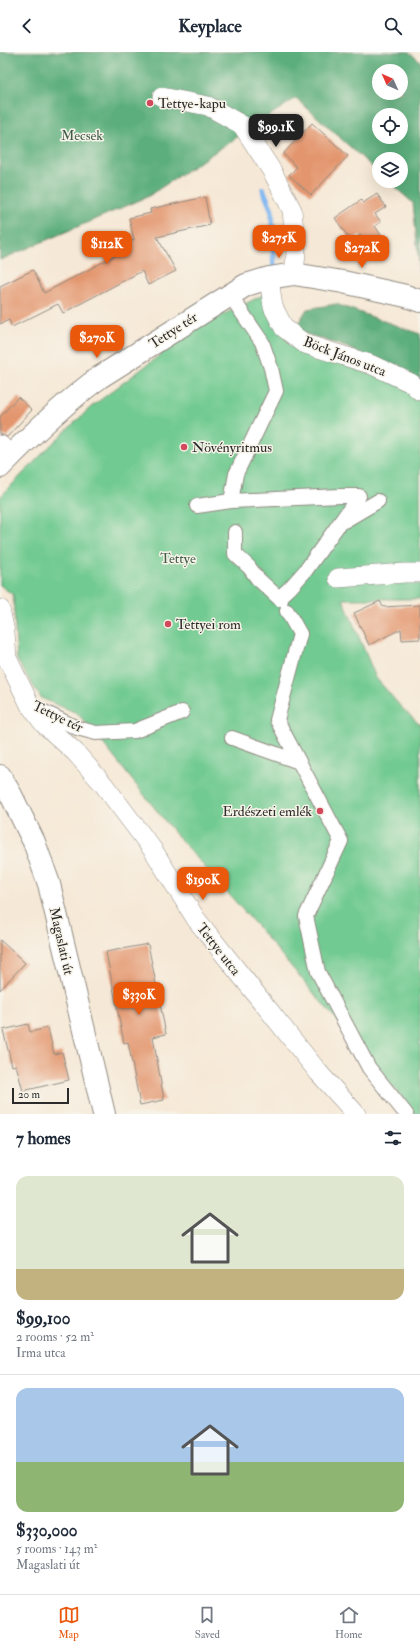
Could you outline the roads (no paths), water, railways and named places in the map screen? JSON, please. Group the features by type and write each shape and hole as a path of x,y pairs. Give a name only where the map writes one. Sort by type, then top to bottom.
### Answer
{"street":[{"path":"162,97 208,106 242,125 272,171 292,210 296,253 294,274"},
{"name":"Tettye tér","path":"4,456 80,392 107,373 246,285 270,284 294,274 406,296 420,301"},
{"name":"Böck János utca","path":"270,284 274,307 284,328 305,344 370,364 411,383 420,391"},
{"path":"230,295 262,342 271,368 276,391 236,474 231,501"},
{"path":"197,506 231,501 359,496 306,570 290,588 282,603"},
{"path":"338,525 378,502"},
{"path":"235,532 235,554 282,603 300,634 277,720 342,841 306,916 318,972 369,1068 406,1114"},
{"path":"338,578 420,573"},
{"name":"Tettye tér","path":"0,609 5,632 7,658 30,705 77,728 96,733 135,731 182,712"},
{"name":"Tettye utca","path":"30,705 44,724 76,752 104,785 153,850 196,919 319,1073 356,1114"},
{"path":"232,738 299,762"},
{"name":"Magaslati út","path":"0,776 34,842 49,884 104,1114"}],"waterway":[{"path":"263,189 272,211 274,273"}],"place":[{"name":"Tettye-kapu","path":"150,103"},
{"name":"Növényritmus","path":"184,447"},
{"name":"Tettyei rom","path":"168,624"},
{"name":"Erdészeti emlék","path":"320,811"}],"park label":[{"name":"Mecsek","path":"82,135"},
{"name":"Tettye","path":"178,558"}]}
